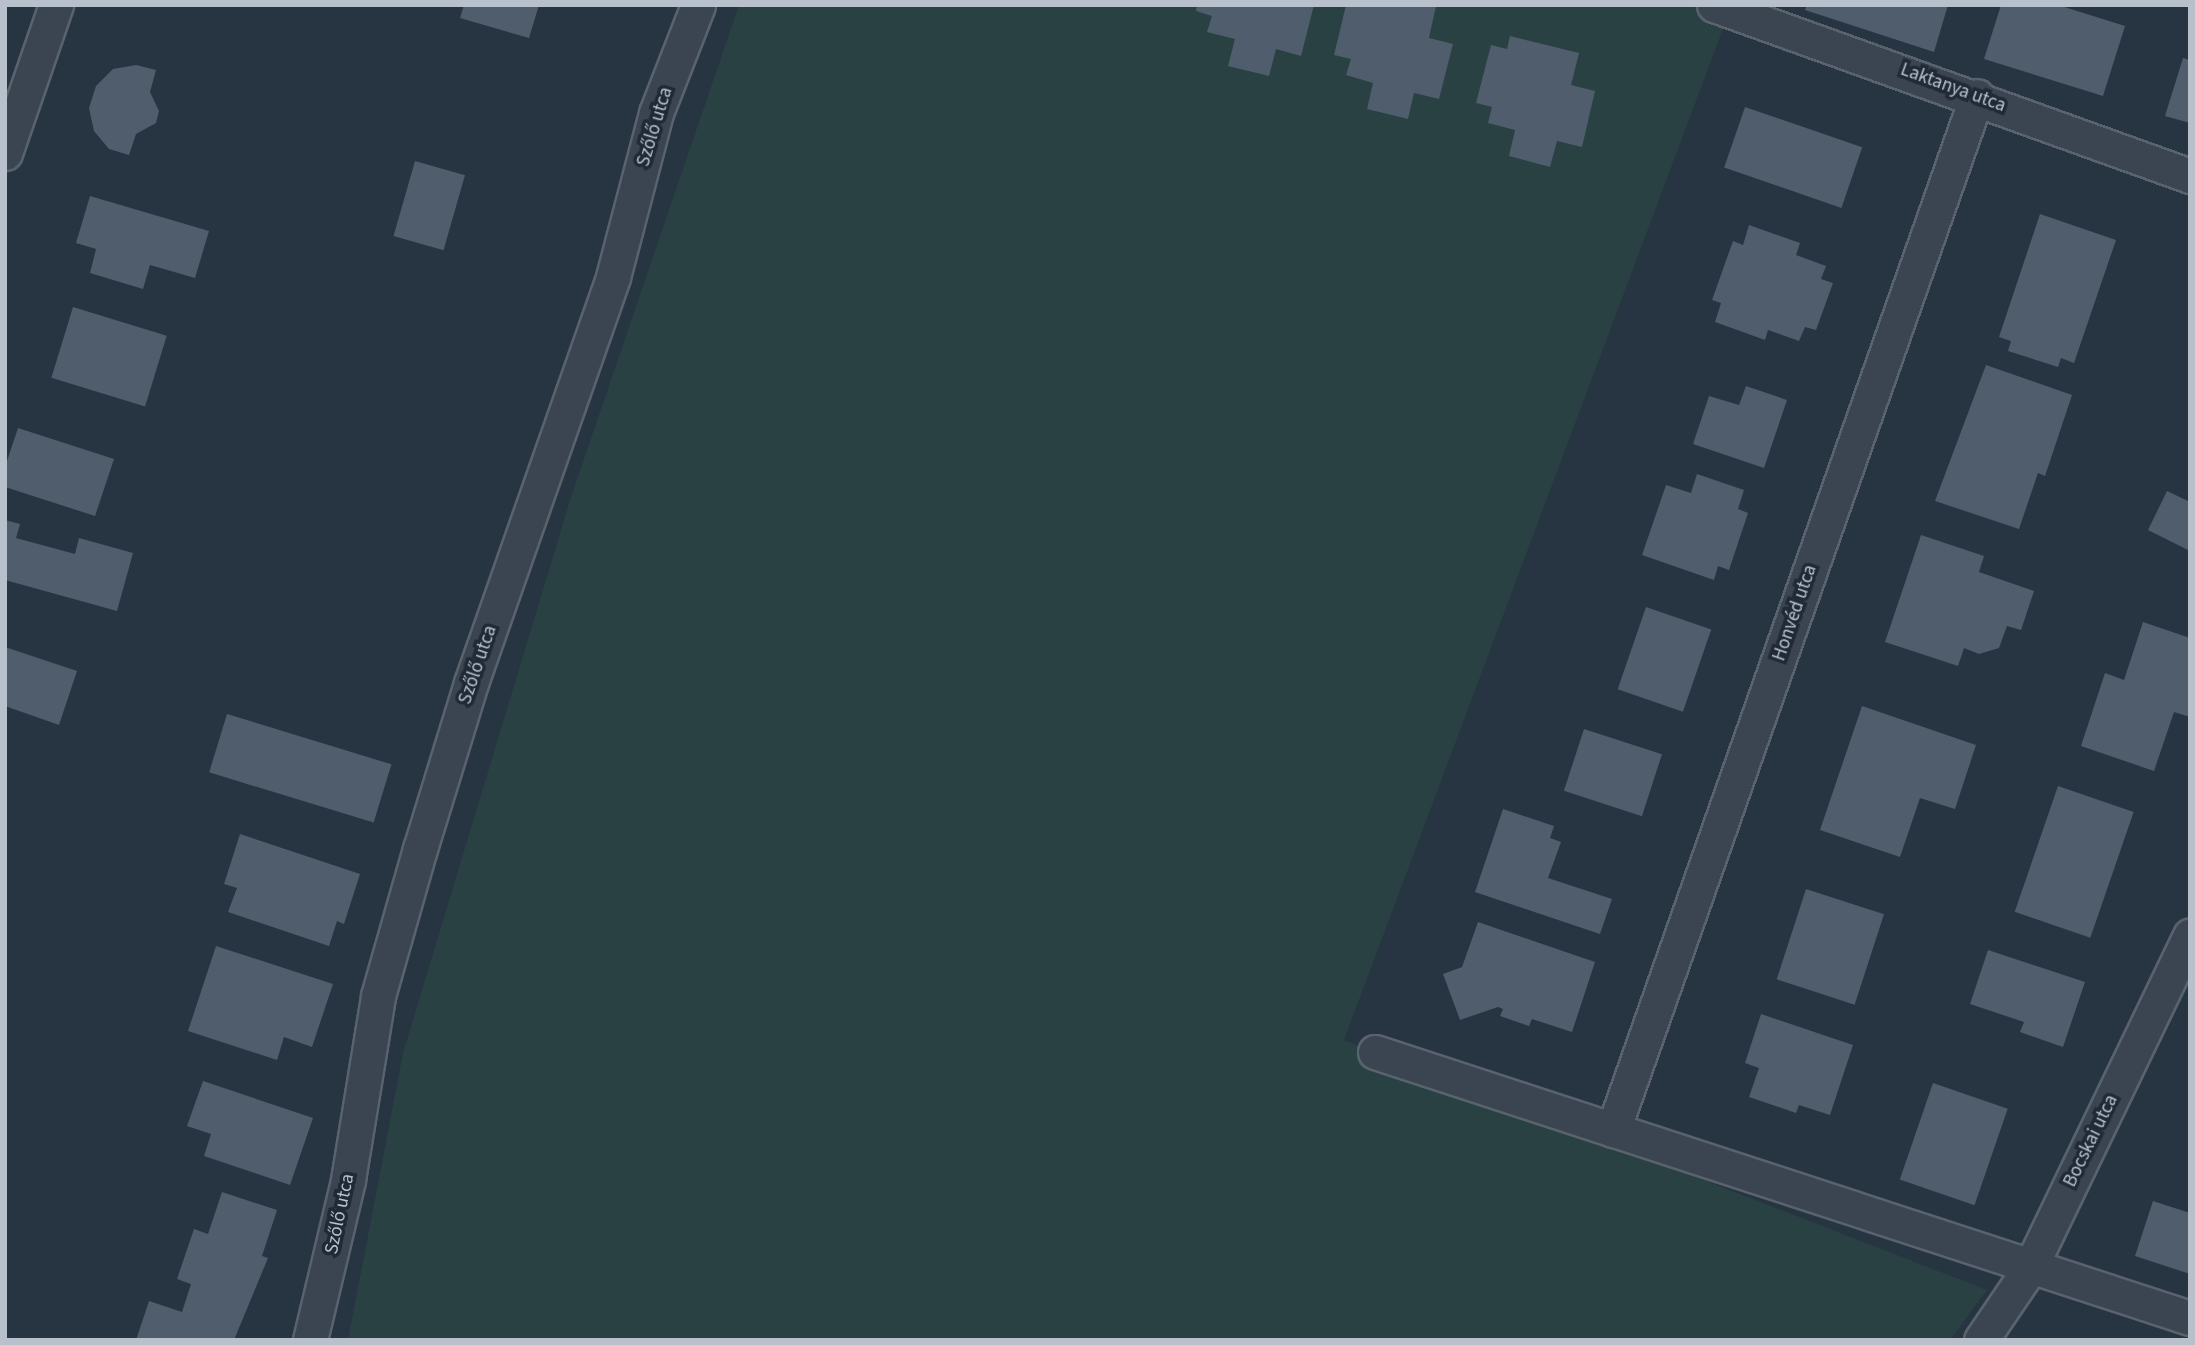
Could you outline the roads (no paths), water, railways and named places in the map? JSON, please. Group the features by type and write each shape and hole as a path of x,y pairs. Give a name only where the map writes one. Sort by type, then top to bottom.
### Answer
{"street":[{"path":"7,141 56,5"},
{"name":"Szőlő utca","path":"310,1340 348,1180 378,996 420,849 471,683 613,277 656,113 698,5"},
{"name":"Laktanya utca","path":"1714,5 1978,96 2190,176"},
{"name":"Honvéd utca","path":"1613,1130 1978,96"},
{"name":"Bocskai utca","path":"1981,1340 2031,1268 2190,935"},
{"path":"1375,1052 2190,1318"}]}
